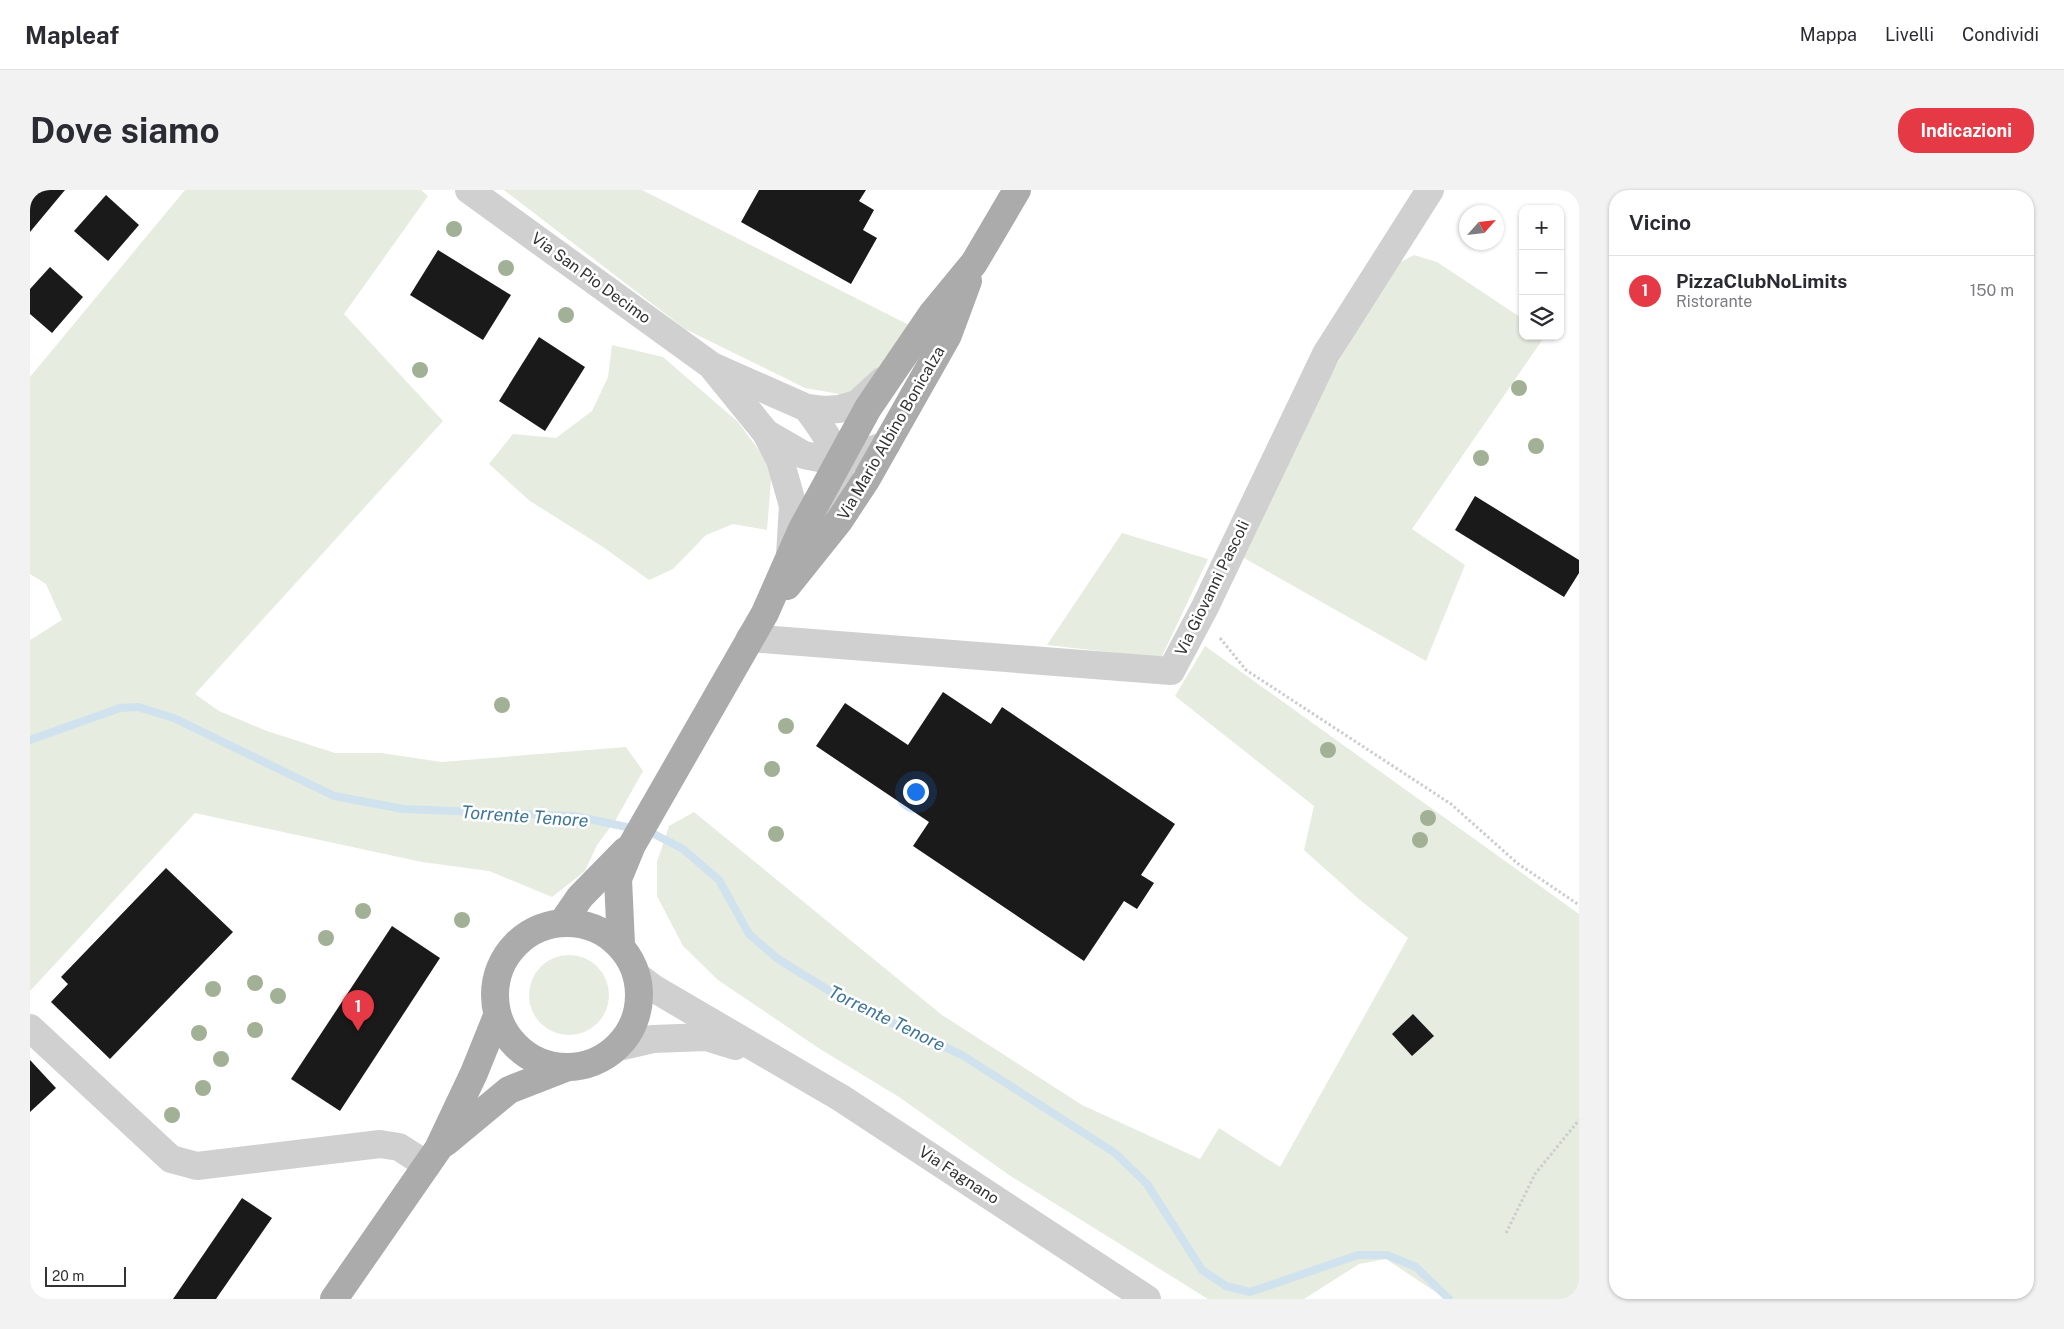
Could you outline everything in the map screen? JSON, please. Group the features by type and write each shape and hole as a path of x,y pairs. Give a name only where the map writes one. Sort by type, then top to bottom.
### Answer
{"main road":[{"name":"Via Mario Albino Bonicalza","path":"766,612 802,529 868,408 932,314 974,263 1017,190"},
{"name":"Via Mario Albino Bonicalza","path":"621,944 618,879 632,845 766,612 840,521 886,445 948,335 974,263"},
{"name":"Via Mario Albino Bonicalza","path":"562,923 580,898 632,845"},
{"path":"433,1157 509,1090 563,1069 588,1066 611,1054 618,1047 635,1021 640,1008 636,976 621,944 594,928 562,923 537,928 514,944 500,966 494,991 497,1016 516,1048 537,1062 563,1069"},
{"path":"334,1299 433,1157 474,1073 497,1016"}],"street":[{"name":"Via San Pio Decimo","path":"469,190 712,366 807,408 839,410 857,404 896,368"},
{"name":"Via Giovanni Pascoli","path":"750,638 1171,671 1326,354 1430,190"},
{"name":"Via San Pio Decimo","path":"712,366 766,433 780,460 793,506 790,556"},
{"path":"807,408 830,442 839,462 839,488 820,546"},
{"name":"Via San Pio Decimo","path":"766,433 804,455 839,462"},
{"path":"839,462 886,445"},
{"name":"Via Fagnano","path":"636,976 767,1056 841,1098 1147,1299"},
{"path":"30,1028 171,1159 197,1166 380,1144 399,1147 433,1157"},
{"name":"Via Fagnano","path":"618,1047 653,1039 706,1037 767,1056"}],"path":[{"path":"1204,606 1222,642 1246,670 1451,804 1518,863 1579,905"},
{"path":"1506,1233 1535,1174 1579,1120"}],"shaded area":[{"path":"185,190 421,190 428,196 344,314 443,421 195,694 219,711 267,731 335,753 381,753 442,762 626,747 643,771 615,821 597,845 585,871 552,897 489,871 422,862 195,813 30,991 30,640 62,620 46,584 30,574 30,377"},
{"path":"504,190 642,190 909,325 869,382 845,395 805,388 685,329"},
{"path":"1414,255 1437,262 1519,316 1519,340 1542,340 1412,529 1465,565 1426,661 1244,558 1327,381 1395,265"},
{"path":"612,345 663,357 738,422 772,468 767,530 733,524 706,535 673,569 649,580 603,547 530,501 489,464 513,434 556,438 592,411 608,377"},
{"path":"1122,533 1208,559 1161,658 1047,645"},
{"path":"1205,646 1579,914 1579,1299 1446,1299 1386,1259 1359,1264 1304,1299 1208,1299 1009,1175 899,1097 820,1049 718,980 683,946 657,896 657,862 669,826 694,812 942,1015 1082,1105 1200,1159 1219,1128 1280,1167 1408,938 1360,900 1304,850 1314,806 1175,696"},
{"path":"561,955 577,955 598,966 609,987 609,1003 598,1024 577,1035 561,1035 547,1029 535,1017 529,1003 529,987 535,973 547,961"}],"building":[{"path":"30,190 65,190 30,232"},
{"path":"759,190 866,190 859,201 874,210 863,230 877,238 851,284 741,222"},
{"path":"106,195 139,225 108,261 74,231"},
{"path":"438,250 511,295 483,340 410,295"},
{"path":"50,267 83,297 52,333 30,314 30,289"},
{"path":"539,337 585,367 545,431 499,401"},
{"path":"1475,496 1579,560 1579,573 1564,597 1455,530"},
{"path":"943,692 991,724 1002,707 1175,824 1141,875 1154,883 1137,909 1124,901 1084,961 913,846 929,822 816,746 845,703 908,745"},
{"path":"166,868 233,932 110,1059 51,1002 68,984 61,977"},
{"path":"392,926 440,958 340,1111 291,1079"},
{"path":"1413,1014 1434,1036 1412,1056 1392,1034"},
{"path":"30,1060 56,1088 30,1112"},
{"path":"242,1198 272,1218 216,1299 173,1299"}],"waterway":[{"name":"Torrente Tenore","path":"30,740 120,708 138,707 174,718 334,796 403,809 575,816 650,832 683,849 719,880 749,934 778,959 849,1003 962,1055 1115,1153 1147,1184 1202,1270 1226,1286 1250,1292 1358,1255 1387,1255 1416,1267 1449,1299"}],"place":[{"name":"PizzaClubNoLimits","path":"358,1031"}]}
